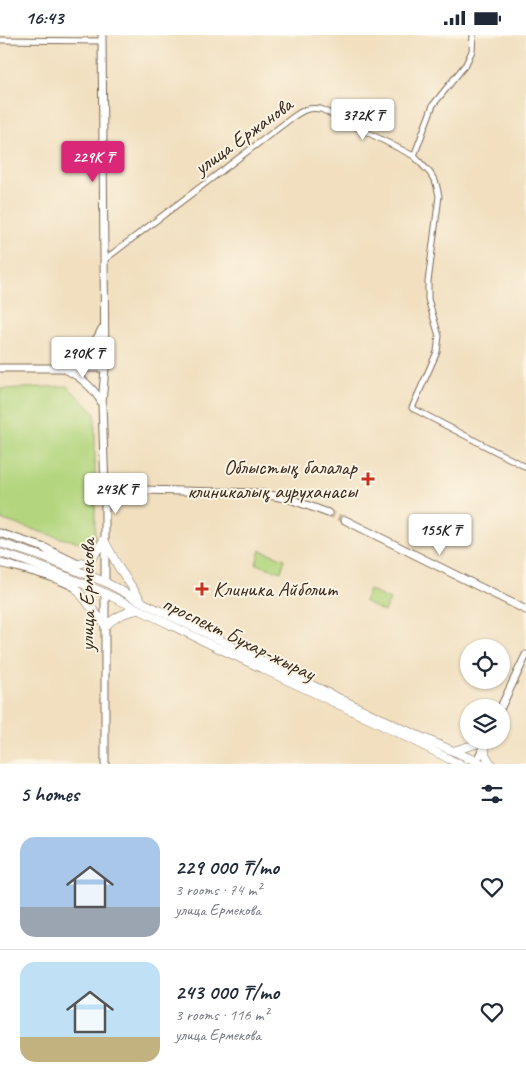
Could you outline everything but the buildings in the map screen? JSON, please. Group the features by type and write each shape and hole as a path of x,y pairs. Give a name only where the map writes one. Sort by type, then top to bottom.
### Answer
{"main road":[{"name":"улица Ермекова","path":"102,38 103,326 105,368 102,404 105,489 105,764"},
{"path":"62,368 80,359 96,341 103,326"},
{"path":"0,368 105,368"},
{"path":"62,368 78,376 95,391 102,404"},
{"path":"0,372 12,369"},
{"path":"105,489 258,493 290,499 328,513"},
{"path":"345,520 526,610"},
{"path":"0,533 44,548 78,564"},
{"path":"44,548 67,567 90,561 104,540 140,606 125,611 112,619 106,626 67,576"},
{"name":"проспект Бухар-жырау","path":"0,543 43,557 105,582 140,606"},
{"name":"проспект Бухар-жырау","path":"0,553 44,571 67,576 140,606 404,735 459,764"},
{"path":"0,563 44,571 76,589"},
{"path":"513,604 526,605"},
{"path":"505,699 526,655"},
{"name":"проспект Бухар-жырау","path":"281,675 478,763"},
{"path":"453,751 460,749"},
{"path":"478,763 483,749"},
{"path":"485,749 485,754 491,764"}],"street":[{"path":"414,156 433,105 466,64 472,51 473,35"},
{"path":"0,40 102,38"},
{"name":"улица Ержанова","path":"104,260 304,110 312,107 321,109 414,156 430,173 436,183 439,196 428,282 428,299 439,336 437,351 412,408 526,467"}],"green space":[{"path":"67,386 95,413 95,545 60,538 0,519 0,389"},
{"path":"260,550 285,559 281,572 256,564"},
{"path":"369,590 390,600 384,612 364,601"}],"tunnel":[{"path":"328,513 345,520"}],"place":[{"name":"Облыстық балалар клиникалық ауруханасы","path":"368,479"},
{"name":"Клиника Айболит","path":"202,589"}]}
